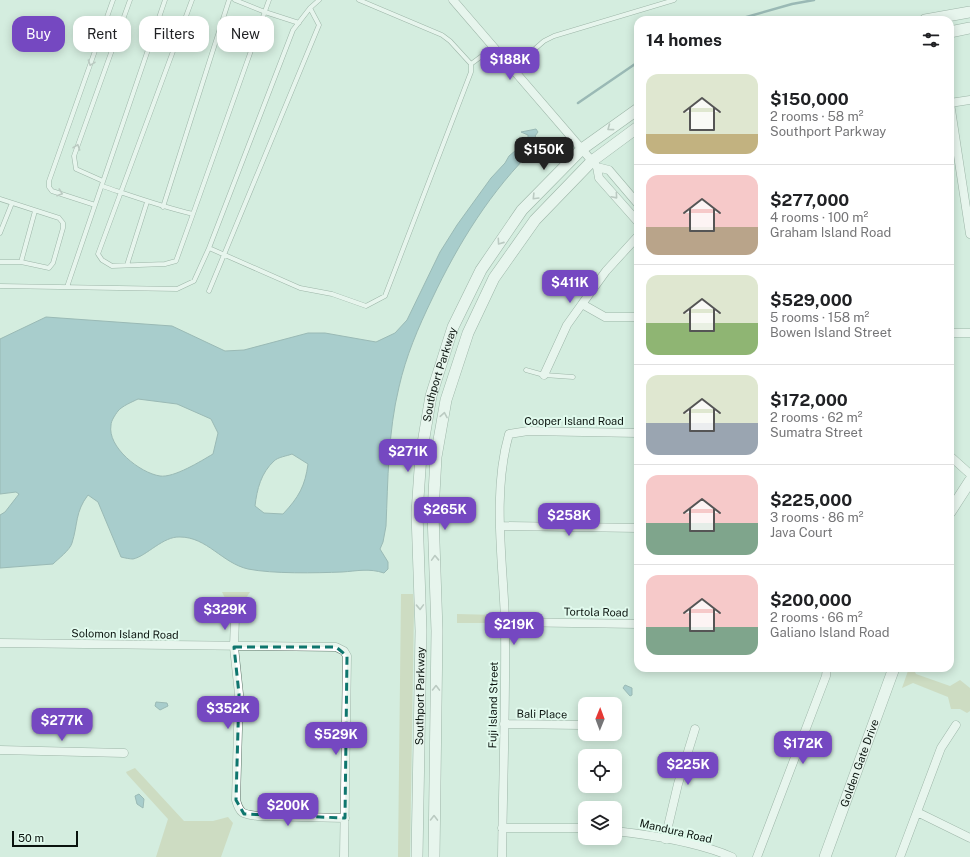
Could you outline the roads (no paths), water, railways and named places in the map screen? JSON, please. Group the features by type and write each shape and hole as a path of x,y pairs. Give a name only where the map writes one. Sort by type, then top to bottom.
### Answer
{"main road":[{"path":"948,16 970,12"},
{"path":"954,31 970,28"},
{"name":"Southport Parkway","path":"417,857 421,631 417,512 420,455 431,396 453,327 481,270 522,210 582,149 634,112"},
{"name":"Southport Parkway","path":"434,857 437,630 433,513 436,457 446,400 468,333 494,278 535,220 595,164 634,130"},
{"path":"954,506 970,480"},
{"name":"Golden Gate Drive","path":"825,857 893,672"}],"street":[{"path":"453,0 595,164 600,178 634,217"},
{"path":"954,102 970,100"},
{"path":"954,126 967,200 970,234"},
{"path":"595,164 609,170 634,199"},
{"path":"544,375 567,325 606,271 634,240"},
{"path":"582,304 605,317 634,317"},
{"path":"954,332 970,333"},
{"name":"Cooper Island Road","path":"509,434 528,431 634,433"},
{"name":"Fuji Island Street","path":"502,857 505,622 501,526 501,480 504,450 509,434"},
{"path":"954,460 970,474"},
{"path":"501,526 634,528"},
{"path":"235,617 234,647 239,694 236,800 239,810 244,814 258,816 345,818 344,857"},
{"name":"Tortola Road","path":"505,622 634,624"},
{"name":"Solomon Island Road","path":"0,643 234,647 336,647 344,651 347,656 345,818"},
{"path":"757,857 826,672"},
{"name":"Bali Place","path":"504,724 578,725"},
{"path":"900,857 941,748 956,725"},
{"path":"665,839 678,784 695,729"},
{"path":"0,750 124,753"},
{"path":"917,812 970,838"},
{"path":"502,828 578,828"},
{"name":"Mandura Road","path":"622,831 705,848 732,857"}],"lane":[{"path":"95,205 52,191 49,187 49,181 113,0"},
{"path":"103,181 76,169 74,156 130,0"},
{"path":"67,287 165,0"},
{"path":"192,0 98,254 102,260 112,266 165,264 176,261 269,0"},
{"path":"163,207 229,0"},
{"path":"235,0 299,23"},
{"path":"0,286 178,289 194,281 209,248 293,30 310,8 319,0"},
{"path":"209,248 224,256 300,288 332,294 366,306 385,296 471,72 471,64 450,41 442,35 359,0"},
{"path":"513,68 544,41 554,36 674,0"},
{"path":"209,291 319,25 310,8"},
{"path":"471,64 494,47"},
{"path":"102,186 163,207 193,214"},
{"path":"0,199 59,218 63,223 63,228 53,263 49,268 21,262 0,262"},
{"path":"127,265 147,202"},
{"path":"0,233 12,203"},
{"path":"21,262 35,211"},
{"path":"526,370 544,375 573,377"}],"water":[{"path":"536,129 538,132 535,136 539,141 536,147 504,181 464,238 442,278 427,310 405,364 395,404 391,439 386,526 380,549 388,562 388,569 384,573 368,570 307,573 258,571 239,566 198,541 180,537 167,540 133,559 121,557 98,502 88,495 79,513 71,546 53,564 0,568 0,515 5,512 19,494 16,492 0,494 0,339 46,317 172,326 225,351 244,350 308,333 325,333 376,342 395,333 407,320 440,252 457,225 509,156 528,140 528,135 521,132","holes":["138,399 177,404 211,419 218,433 213,454 180,472 166,476 152,474 143,470 126,458 114,442 111,433 111,425 113,418 120,409","292,454 308,464 303,485 297,497 283,514 264,513 255,506 258,487 263,476 276,460"]},
{"path":"625,685 632,688 632,695 630,696 623,688"},
{"path":"156,702 167,703 168,706 160,710 155,706"},
{"path":"139,794 144,799 143,808 137,804 135,796"}],"waterway":[{"path":"750,16 792,4 814,0"},
{"path":"578,103 634,65"}]}
